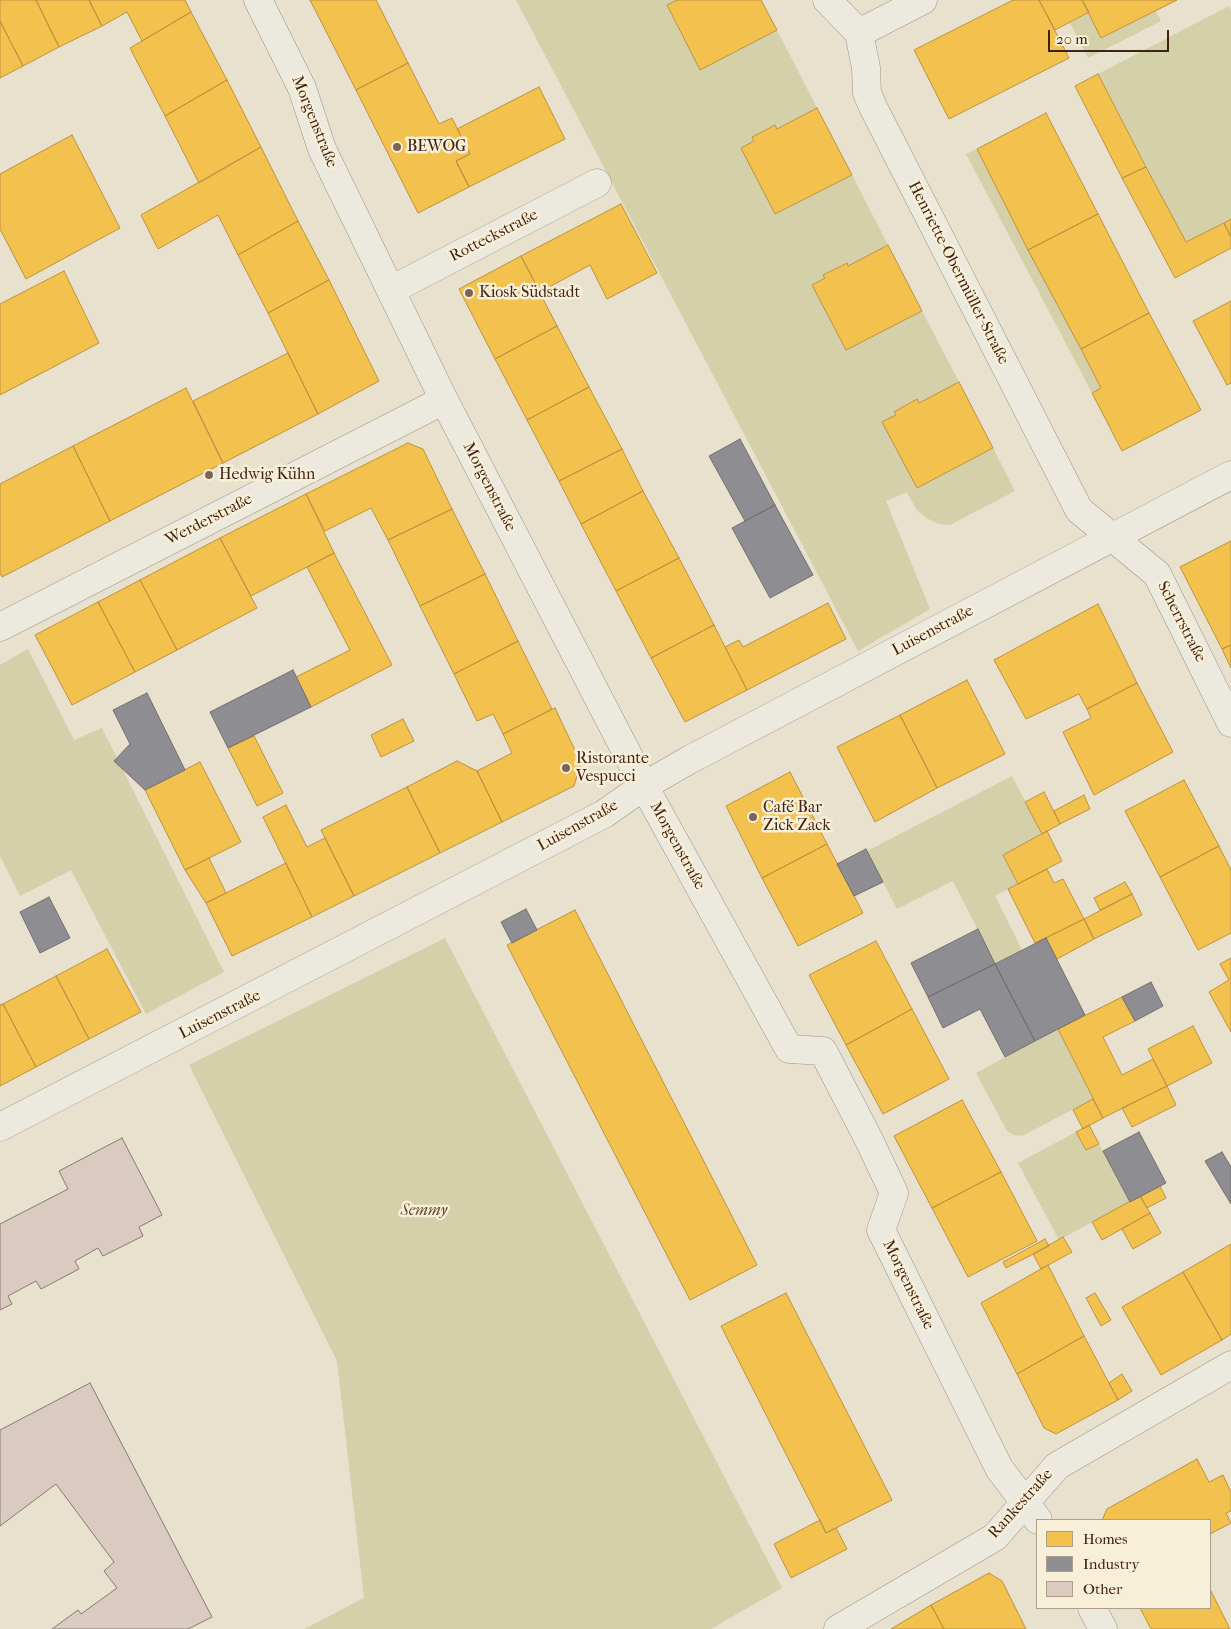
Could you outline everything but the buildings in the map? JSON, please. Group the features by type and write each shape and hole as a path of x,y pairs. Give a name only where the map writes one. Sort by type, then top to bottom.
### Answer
{"street":[{"name":"Morgenstraße","path":"258,0 302,88 322,149 444,400 644,786 789,1049 823,1051 870,1140 894,1193 881,1230 999,1468 1032,1512"},
{"path":"827,0 859,33 923,0"},
{"name":"Henriette-Obermüller-Straße","path":"859,33 866,68 867,93 877,116 1079,510 1112,537"},
{"name":"Rotteckstraße","path":"391,290 597,183"},
{"name":"Werderstraße","path":"0,627 444,400"},
{"name":"Luisenstraße","path":"0,1127 604,814 644,786 689,760 1231,475"},
{"name":"Scherrstraße","path":"1112,537 1157,574 1231,723"},
{"name":"Rankestraße","path":"838,1629 995,1538 1032,1512 1057,1466 1231,1365"},
{"path":"1093,1609 1103,1629"}],"green space":[{"path":"516,0 677,0 667,5 700,70 777,30 817,108 777,129 775,125 752,137 754,141 741,148 776,214 852,175 888,245 848,266 846,263 824,274 825,278 812,285 846,350 922,311 959,382 919,403 917,400 895,412 896,415 883,422 917,488 993,448 1015,491 950,525 939,524 926,518 916,509 907,492 886,501 930,609 858,651"},
{"path":"1229,6 1231,10 1231,219 1186,242 1098,74"},
{"path":"1156,11 1161,21 1088,58 1070,23 1089,12 1102,38"},
{"path":"977,149 1101,388 1092,393 966,154"},
{"path":"28,649 74,740 102,728 224,972 146,1014 71,870 20,896 0,856 0,665"},
{"path":"1012,776 1042,834 1003,855 1018,884 995,896 1022,950 995,964 953,881 897,909 867,851"},
{"name":"Semmy","path":"445,938 782,1588 711,1629 304,1629 364,1598 337,1361 189,1065"},
{"path":"1058,1029 1093,1099 1022,1136 1014,1135 1007,1131 976,1073"},
{"path":"1076,1132 1086,1150 1099,1144 1130,1202 1059,1240 1018,1163"}],"place":[{"name":"BEWOG","path":"397,147"},
{"name":"Kiosk Südstadt","path":"469,293"},
{"name":"Hedwig Kühn","path":"209,475"},
{"name":"Ristorante Vespucci","path":"566,768"},
{"name":"Café Bar Zick Zack","path":"753,817"}]}
